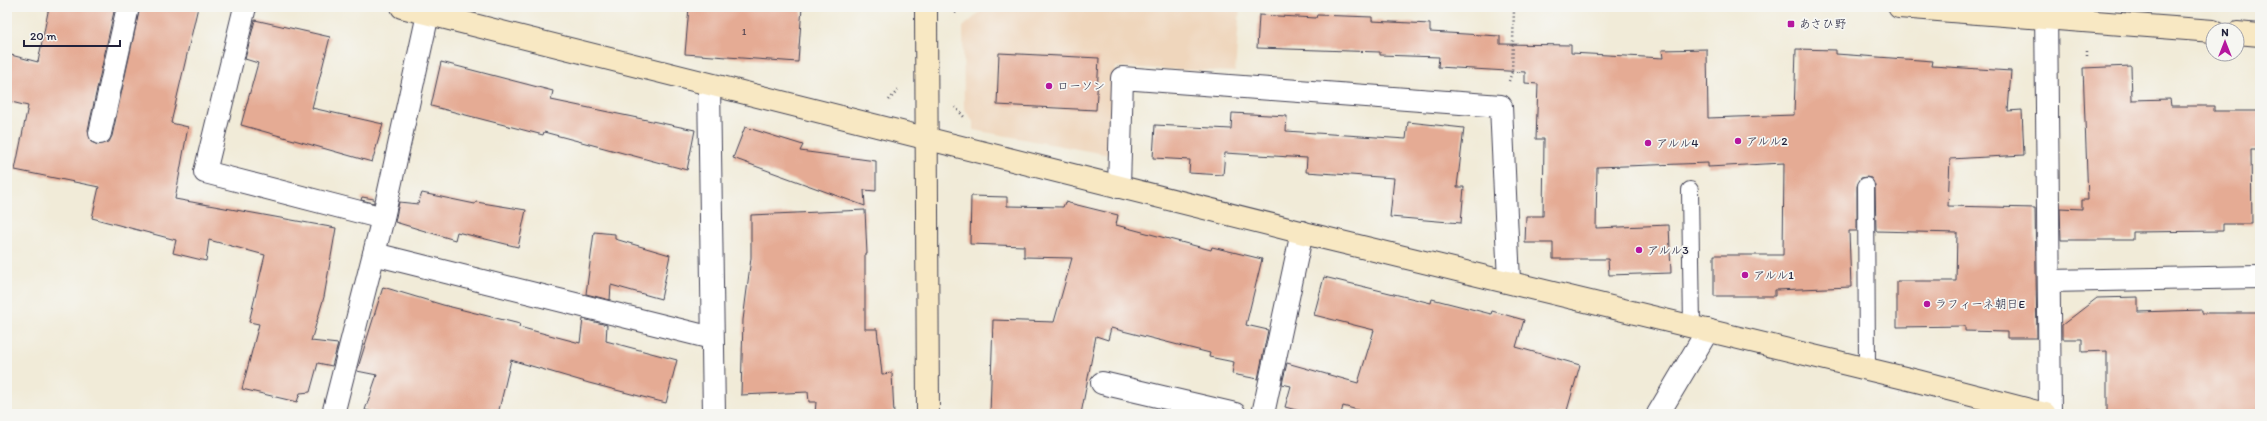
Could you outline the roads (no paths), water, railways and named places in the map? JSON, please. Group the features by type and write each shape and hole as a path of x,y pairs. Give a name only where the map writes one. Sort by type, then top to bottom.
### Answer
{"street":[{"path":"100,133 128,7"},
{"path":"244,7 205,172 383,218"},
{"path":"402,7 429,10 709,86 1302,232 1509,281 2044,414"},
{"path":"926,7 928,414"},
{"path":"1899,7 2046,13 2205,30"},
{"path":"333,414 383,218 429,10"},
{"path":"2046,13 2050,414"},
{"path":"2245,34 2260,35"},
{"path":"1119,187 1122,78 1501,106 1509,281"},
{"path":"709,86 714,414"},
{"path":"1263,414 1302,232"},
{"path":"374,254 712,338"},
{"path":"2049,281 2260,277"},
{"path":"1658,414 1700,328"},
{"path":"1102,384 1235,414"}],"lane":[{"path":"1866,186 1867,369"},
{"path":"1690,190 1700,328"}],"place":[{"name":"あさひ野","path":"1791,24"},
{"name":"ローソン","path":"1049,86"},
{"name":"アルル2","path":"1738,141"},
{"name":"アルル4","path":"1648,143"},
{"name":"アルル3","path":"1639,250"},
{"name":"アルル1","path":"1745,275"},
{"name":"ラフィーネ朝日E","path":"1927,304"}]}
